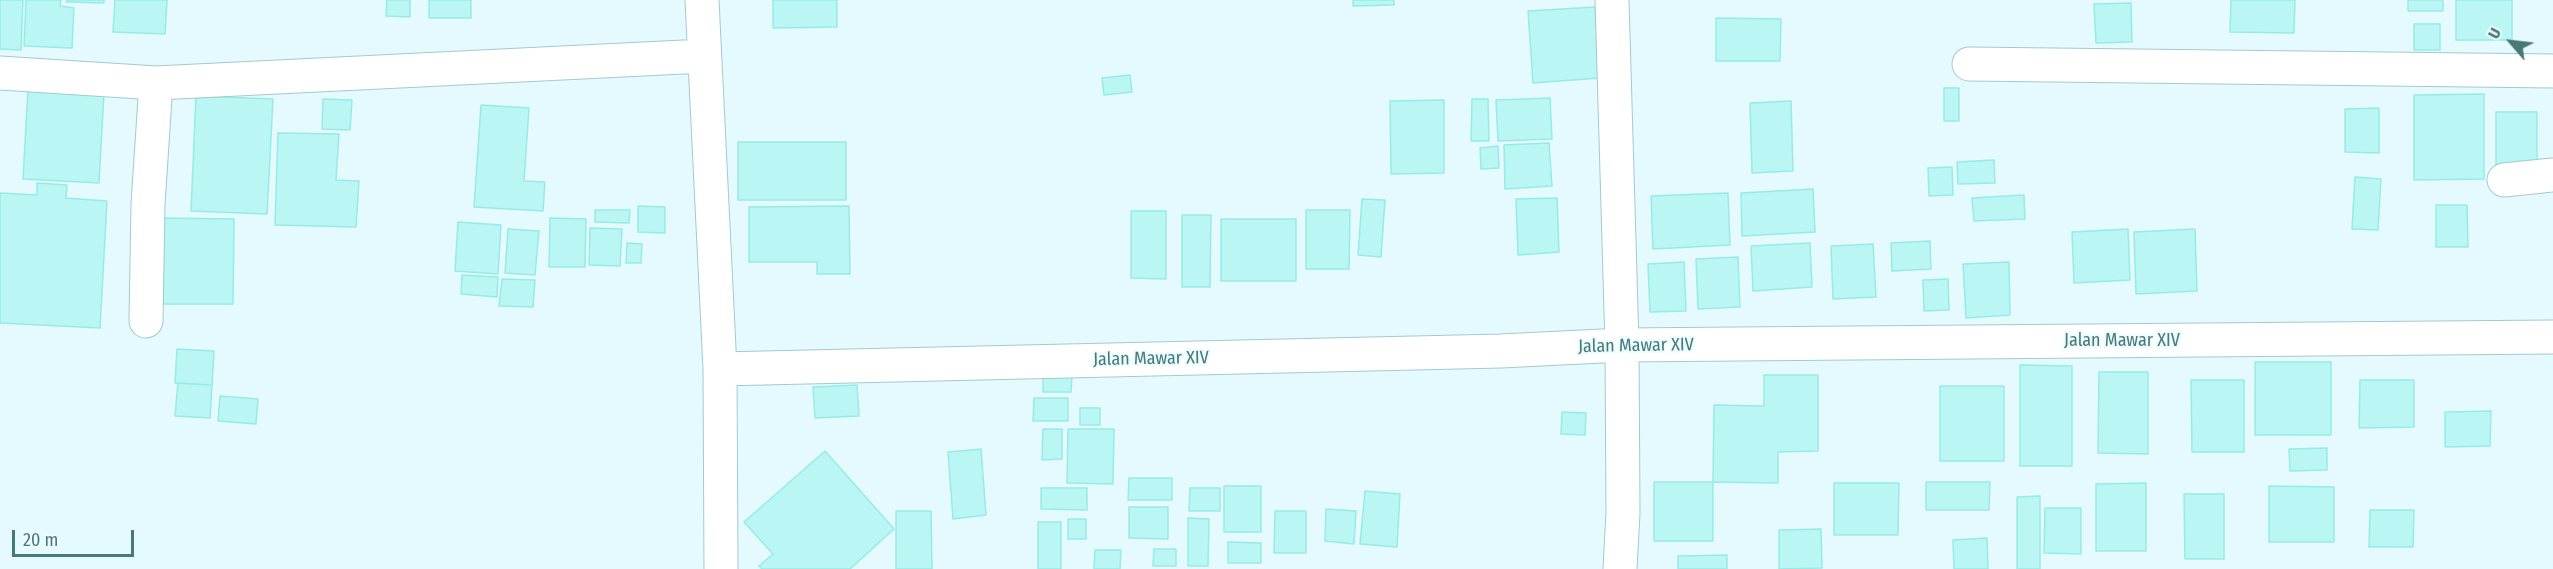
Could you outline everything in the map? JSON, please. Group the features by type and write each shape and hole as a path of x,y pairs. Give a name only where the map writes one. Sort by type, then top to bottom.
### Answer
{"street":[{"path":"702,0 720,369 721,569"},
{"path":"1612,0 1622,345 1623,513 1620,569"},
{"path":"0,73 156,83 704,56"},
{"path":"1969,64 2553,71"},
{"path":"146,321 148,204 156,83"},
{"path":"2504,180 2553,175"},
{"name":"Jalan Mawar XIV","path":"720,369 1501,351 1622,345 2553,337"}],"building":[{"path":"0,0 23,0 21,50 0,49"},
{"path":"26,0 61,0 60,6 74,8 72,48 24,46"},
{"path":"67,0 104,0 104,3 66,2"},
{"path":"115,0 167,0 165,34 113,32"},
{"path":"387,0 410,0 410,17 386,16"},
{"path":"429,0 471,0 471,18 429,18"},
{"path":"773,0 837,0 837,27 773,28"},
{"path":"1353,0 1394,0 1394,5 1353,6"},
{"path":"2231,0 2295,0 2294,33 2230,32"},
{"path":"2408,0 2443,0 2443,11 2408,11"},
{"path":"2456,0 2512,0 2512,40 2456,40"},
{"path":"2131,3 2132,42 2096,43 2094,4"},
{"path":"1595,7 1600,78 1533,83 1528,11"},
{"path":"1716,18 1781,19 1780,61 1716,61"},
{"path":"2414,24 2440,24 2440,50 2414,50"},
{"path":"1130,75 1132,92 1104,95 1102,78"},
{"path":"1944,88 1959,88 1959,121 1944,121"},
{"path":"28,89 104,93 99,183 23,179"},
{"path":"2484,94 2484,179 2414,180 2414,95"},
{"path":"196,96 273,99 267,214 191,211"},
{"path":"1550,98 1552,139 1498,141 1496,100"},
{"path":"323,99 352,100 350,130 322,129"},
{"path":"1472,99 1488,99 1489,141 1471,141"},
{"path":"1444,100 1444,173 1391,174 1390,101"},
{"path":"1791,101 1793,171 1752,173 1750,103"},
{"path":"481,105 529,108 524,181 545,182 543,211 474,207"},
{"path":"2379,108 2379,153 2345,152 2345,109"},
{"path":"2496,112 2537,112 2537,166 2496,167"},
{"path":"278,133 339,134 336,180 359,181 356,227 275,225"},
{"path":"738,142 846,142 846,200 738,200"},
{"path":"1549,143 1552,186 1505,189 1504,145"},
{"path":"1498,146 1499,168 1481,169 1480,148"},
{"path":"1994,160 1995,183 1958,184 1957,162"},
{"path":"1952,167 1953,195 1929,196 1928,168"},
{"path":"2355,177 2381,179 2378,230 2352,229"},
{"path":"37,183 67,185 66,198 107,201 100,328 0,323 0,193 37,195"},
{"path":"1813,189 1815,232 1742,236 1741,193"},
{"path":"1728,193 1730,245 1653,249 1651,196"},
{"path":"2024,195 2025,219 1974,221 1972,198"},
{"path":"1557,198 1559,252 1518,255 1516,199"},
{"path":"1362,199 1385,200 1381,257 1358,255"},
{"path":"2436,205 2467,205 2468,247 2436,247"},
{"path":"638,206 665,207 665,233 638,232"},
{"path":"849,206 850,274 817,274 817,262 749,262 749,207"},
{"path":"595,210 630,210 629,223 595,222"},
{"path":"1306,210 1350,210 1349,269 1306,269"},
{"path":"1131,211 1166,211 1166,279 1131,278"},
{"path":"1182,215 1211,215 1210,287 1182,287"},
{"path":"164,218 234,219 233,304 163,304"},
{"path":"550,218 586,219 585,267 549,267"},
{"path":"1221,219 1296,219 1296,281 1221,281"},
{"path":"458,222 501,225 498,274 455,271"},
{"path":"590,228 622,229 620,266 589,265"},
{"path":"508,229 539,231 535,275 505,273"},
{"path":"2128,229 2130,280 2074,283 2072,232"},
{"path":"2195,229 2197,291 2136,294 2134,232"},
{"path":"1930,241 1931,269 1892,271 1891,243"},
{"path":"627,243 642,244 641,263 626,263"},
{"path":"1810,243 1812,287 1753,291 1751,246"},
{"path":"1873,244 1876,297 1833,299 1831,246"},
{"path":"1738,257 1740,307 1698,309 1696,259"},
{"path":"1684,262 1686,311 1650,312 1648,264"},
{"path":"2009,262 2010,315 1966,318 1963,264"},
{"path":"462,275 498,277 497,297 461,294"},
{"path":"502,279 535,280 533,307 499,306"},
{"path":"1948,279 1949,310 1924,311 1923,280"},
{"path":"177,349 214,351 212,385 175,383"},
{"path":"2255,362 2331,362 2331,435 2255,435"},
{"path":"2020,365 2072,366 2072,466 2020,466"},
{"path":"2099,372 2148,372 2148,454 2098,453"},
{"path":"1764,375 1818,375 1818,451 1778,452 1778,483 1713,482 1714,405 1764,406"},
{"path":"1043,376 1072,376 1071,392 1043,392"},
{"path":"2191,380 2244,380 2244,452 2192,452"},
{"path":"2360,380 2414,380 2414,427 2359,428"},
{"path":"178,383 212,385 210,418 175,416"},
{"path":"857,385 859,416 815,418 813,387"},
{"path":"1940,386 2004,386 2004,461 1940,461"},
{"path":"220,396 258,399 256,424 218,421"},
{"path":"1034,398 1068,398 1068,421 1033,421"},
{"path":"1080,408 1100,408 1100,425 1080,425"},
{"path":"2491,411 2490,446 2445,447 2445,412"},
{"path":"1562,412 1586,413 1585,435 1561,434"},
{"path":"1043,429 1062,429 1062,459 1042,460"},
{"path":"1068,429 1114,429 1113,484 1067,483"},
{"path":"2327,448 2327,470 2290,471 2289,449"},
{"path":"981,449 986,515 953,519 948,452"},
{"path":"825,451 894,529 850,569 762,569 759,566 773,554 744,522"},
{"path":"1129,478 1172,478 1172,500 1128,500"},
{"path":"1654,482 1713,482 1713,541 1654,541"},
{"path":"1926,482 1990,482 1989,510 1926,510"},
{"path":"1834,483 1899,483 1898,535 1834,535"},
{"path":"2146,483 2146,551 2096,551 2096,484"},
{"path":"1224,486 1261,486 1261,532 1224,532"},
{"path":"2269,486 2334,487 2334,542 2269,542"},
{"path":"1041,488 1087,488 1087,510 1041,509"},
{"path":"1190,488 1220,488 1220,511 1189,511"},
{"path":"1365,491 1400,494 1397,547 1360,544"},
{"path":"2184,494 2224,494 2224,559 2185,559"},
{"path":"2040,496 2040,569 2017,569 2017,497"},
{"path":"1129,507 1168,507 1168,539 1129,538"},
{"path":"2045,508 2081,508 2081,554 2044,553"},
{"path":"1326,509 1356,511 1354,544 1325,541"},
{"path":"2370,510 2414,510 2413,547 2369,547"},
{"path":"896,511 931,511 932,569 896,569"},
{"path":"1275,511 1306,511 1306,553 1274,553"},
{"path":"1188,518 1209,519 1208,566 1188,566"},
{"path":"1068,519 1086,519 1086,539 1068,539"},
{"path":"1038,522 1061,522 1061,569 1038,569"},
{"path":"1821,529 1822,568 1779,569 1779,530"},
{"path":"1987,538 1988,569 1954,569 1953,540"},
{"path":"1228,542 1261,543 1261,563 1228,563"},
{"path":"1154,549 1176,549 1176,566 1153,566"},
{"path":"1095,550 1121,550 1120,569 1094,569"},
{"path":"1727,555 1727,569 1678,569 1678,556"}]}
